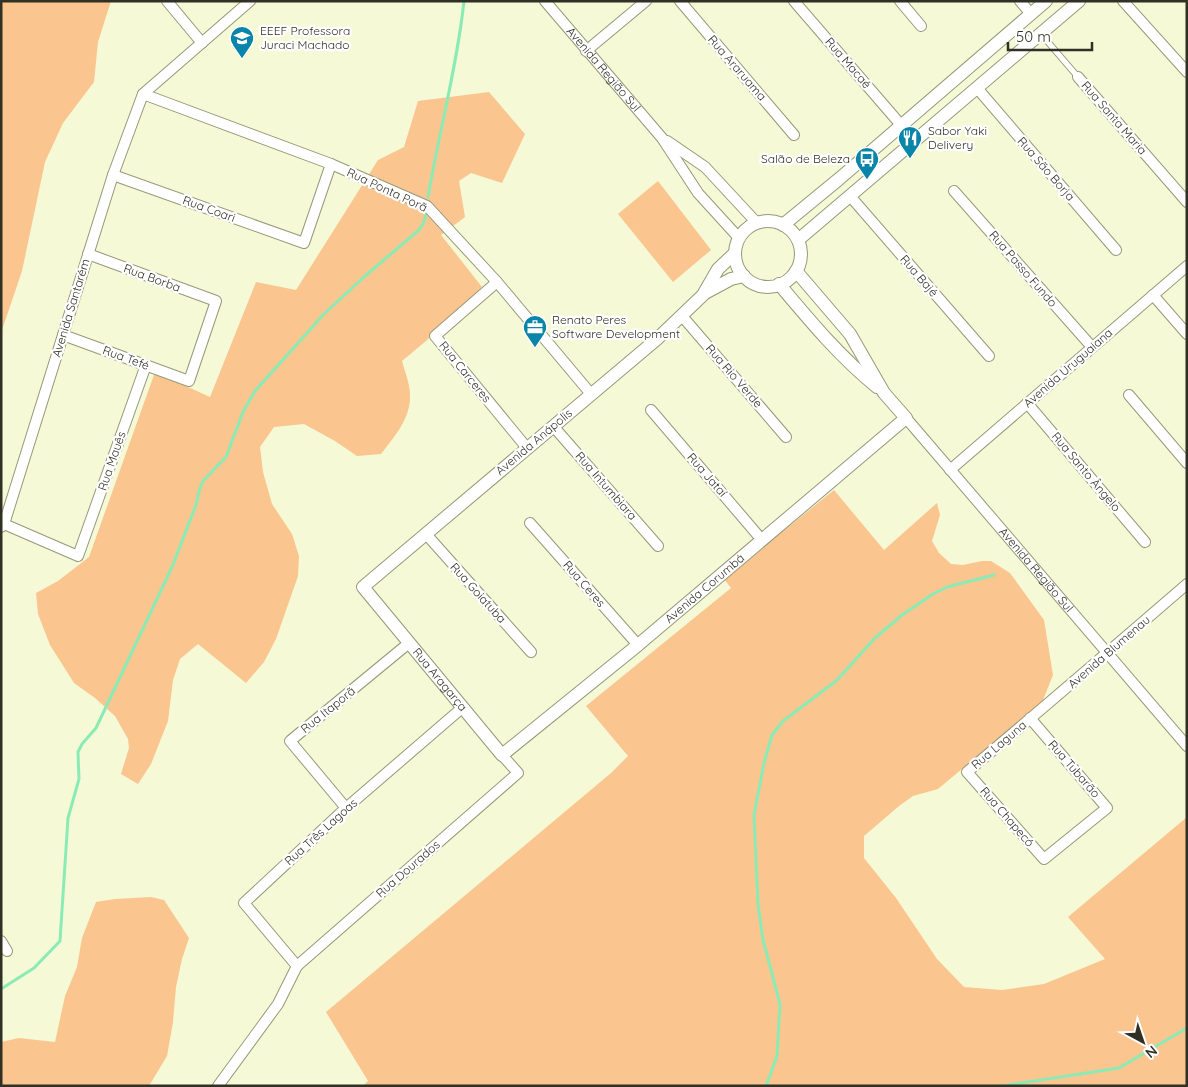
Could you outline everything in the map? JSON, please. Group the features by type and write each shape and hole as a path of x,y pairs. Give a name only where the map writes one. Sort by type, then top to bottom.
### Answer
{"street":[{"path":"167,1 202,43"},
{"path":"143,94 250,1"},
{"name":"Avenida Região Sul","path":"545,1 662,138 698,193 739,238"},
{"path":"586,51 646,1"},
{"name":"Rua Araruama","path":"680,1 794,135"},
{"name":"Rua Macaé","path":"794,1 901,125"},
{"path":"900,1 921,26"},
{"path":"1020,1 1031,14"},
{"path":"783,225 1046,1"},
{"path":"798,240 1079,1"},
{"path":"1123,1 1187,72"},
{"name":"Rua Santa Maria","path":"1078,78 1187,202"},
{"name":"Rua São Borja","path":"977,88 1116,250"},
{"name":"Rua Ponta Porã","path":"143,94 331,164 428,206 497,282 591,394"},
{"name":"Avenida Santarém","path":"3,525 113,175 143,94"},
{"name":"Avenida Região Sul","path":"662,138 705,167 757,223"},
{"name":"Rua Coari","path":"113,175 304,243 331,164"},
{"name":"Rua Passo Fundo","path":"954,191 1092,348"},
{"name":"Rua Bajé","path":"850,196 989,356"},
{"path":"770,221 783,225 794,233 798,240 801,256 796,271 780,284 759,285 744,276 738,267 735,253 739,238 747,229 757,223 770,221"},
{"name":"Avenida Anápolis","path":"363,588 657,339 703,295 718,269 735,253"},
{"name":"Rua Borba","path":"88,254 216,301 189,381"},
{"name":"Avenida Uruguaiana","path":"950,470 1187,266"},
{"name":"Avenida Região Sul","path":"796,271 850,334 884,393"},
{"name":"Avenida Anápolis","path":"703,295 731,279 744,276"},
{"name":"Rua Carceres","path":"497,282 435,336 527,448"},
{"name":"Avenida Região Sul","path":"780,284 824,337 856,370 884,393 1187,746"},
{"path":"1153,295 1187,334"},
{"name":"Rua Rio Verde","path":"682,316 786,437"},
{"name":"Rua Tefé","path":"63,335 189,381"},
{"name":"Rua Mauês","path":"3,525 78,556 146,365"},
{"path":"1129,395 1187,463"},
{"name":"Rua Santo Ângelo","path":"1027,403 1145,542"},
{"name":"Rua Jataí","path":"651,410 762,540"},
{"name":"Avenida Corumbá","path":"502,755 638,645 906,418"},
{"name":"Rua Intumbiara","path":"553,426 658,546"},
{"name":"Rua Ceres","path":"530,523 638,645"},
{"name":"Rua Goiatuba","path":"426,534 531,652"},
{"name":"Rua Aragarça","path":"363,588 518,773"},
{"name":"Avenida Blumenau","path":"1030,718 1185,588"},
{"name":"Rua Itaporã","path":"346,808 290,741 409,644"},
{"name":"Rua Três Lagoas","path":"297,966 244,902 346,808 462,708"},
{"name":"Rua Laguna","path":"967,772 1030,718"},
{"name":"Rua Tubarão","path":"1030,718 1107,808 1072,837"},
{"name":"Rua Chapecó","path":"967,772 1044,859 1072,837"},
{"name":"Rua Dourados","path":"297,966 518,773"},
{"path":"1,941 7,951"},
{"path":"218,1086 278,1004 297,966"}],"lane":[{"name":"Rua Santa Maria","path":"1040,34 1078,78"}],"shaded area":[{"path":"1,1 111,1 98,42 94,82 63,123 45,162 22,271 1,333"},
{"path":"489,92 525,134 502,183 471,173 459,181 465,217 441,235 482,287 426,341 402,361 410,395 408,412 401,427 381,454 357,456 304,424 274,427 260,447 263,472 272,504 292,534 299,556 298,576 276,639 264,662 246,683 198,644 180,659 173,680 168,721 151,764 138,784 121,774 129,748 128,739 115,716 74,683 50,645 38,614 36,593 58,581 89,557 155,372 210,397 256,282 296,290 378,160 404,147 418,101"},
{"path":"658,181 711,250 673,282 618,214"},
{"path":"834,490 884,550 937,503 940,515 932,541 939,553 951,564 963,565 991,561 1010,573 1044,620 1053,675 1043,700 1011,728 938,789 913,796 864,836 864,858 896,898 937,959 964,987 1002,990 1044,984 1105,959 1068,917 1187,817 1187,1086 363,1086 368,1081 326,1012 611,773 628,756 586,706 731,588 724,579"},
{"path":"151,897 164,900 189,938 176,987 173,1022 167,1056 149,1086 1,1086 1,1042 19,1038 55,1042 65,996 77,967 82,938 96,902"}],"waterway":[{"path":"428,197 457,50 464,1"},
{"path":"1,989 34,968 60,941 68,818 79,779 78,752 82,744 96,728 172,567 196,505 203,481 226,457 243,412 255,391 324,314 419,230 427,213"},
{"path":"766,1086 777,1056 780,1004 763,940 758,904 754,815 764,763 772,735 783,721 836,681 875,638 902,615 947,587 994,575"},
{"path":"1002,1086 1119,1068 1187,1028"}],"place":[{"name":"EEEF Professora Juraci Machado","path":"242,59"},
{"name":"Sabor Yaki Delivery","path":"910,159"},
{"name":"Salão de Beleza","path":"867,180"},
{"name":"Renato Peres Software Development","path":"535,348"}]}
